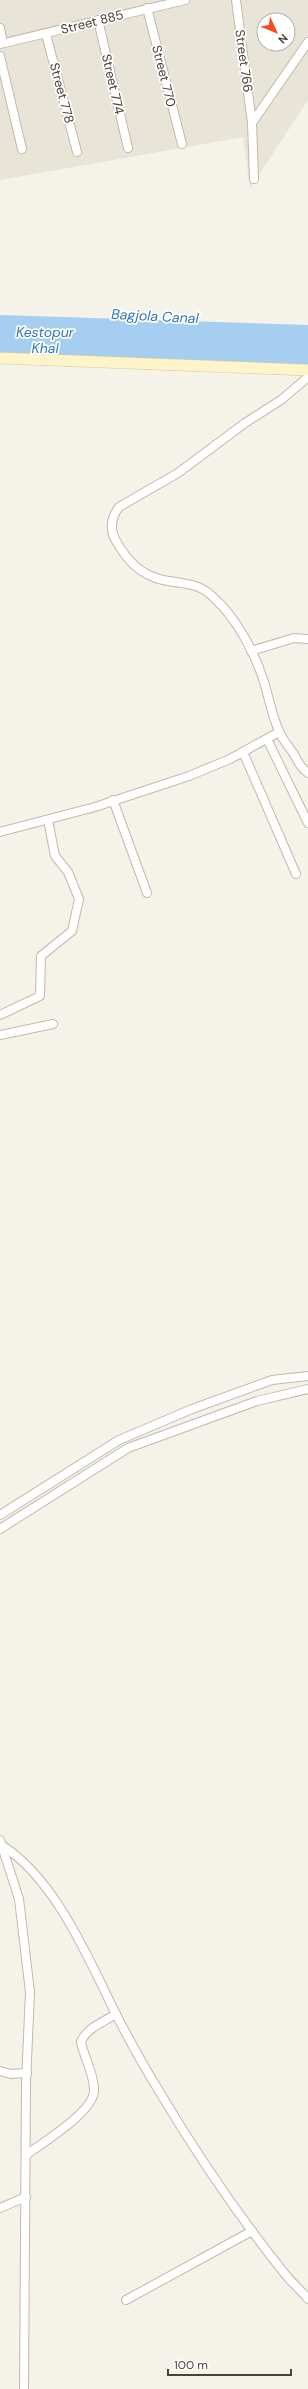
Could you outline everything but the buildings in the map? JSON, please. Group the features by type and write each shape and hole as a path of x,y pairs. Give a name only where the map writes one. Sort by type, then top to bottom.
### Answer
{"street":[{"name":"Street 885","path":"2,44 185,0"},
{"name":"Street 766","path":"236,0 252,123 254,178"},
{"name":"Street 770","path":"147,8 182,144"},
{"name":"Street 774","path":"98,20 128,148"},
{"path":"0,28 2,44"},
{"name":"Street 778","path":"46,34 77,152"},
{"path":"252,123 308,42"},
{"path":"0,56 22,149"},
{"path":"0,358 308,370"},
{"path":"308,377 281,400 245,423 183,470 153,489 128,501 113,515 111,525 114,538 138,570 151,576 195,584 205,589 222,604 250,651 264,680 279,732 301,768 308,774"},
{"path":"250,651 294,638 308,639"},
{"path":"0,832 48,820 189,776 243,752 279,732"},
{"path":"267,739 308,823"},
{"path":"243,752 296,874"},
{"path":"113,800 147,892"},
{"path":"0,1015 40,996 42,956 72,931 79,899 68,872 55,856 48,820"},
{"path":"0,1035 52,1024"},
{"path":"0,1515 119,1440 192,1409 272,1380 308,1376"},
{"path":"0,1529 128,1448 257,1401 308,1390"},
{"path":"1,1843 26,1865 66,1917 91,1962 116,2014 159,2092 252,2231 286,2276 308,2298"},
{"path":"1,1843 19,1899 29,1970 30,1992 26,2073 24,2389"},
{"path":"26,2155 74,2119 93,2098 93,2082 81,2042 83,2036 90,2030 116,2014"},
{"path":"0,2071 26,2073"},
{"path":"2,2208 26,2197"},
{"path":"126,2300 252,2231"}],"shaded area":[{"path":"0,0 308,0 308,100 250,188 243,137 0,180"}],"water":[{"name":"Kestopur Khal","path":"0,315 308,325 308,372 0,362"}],"water label":[{"name":"Bagjola Canal","path":"155,316"}]}
